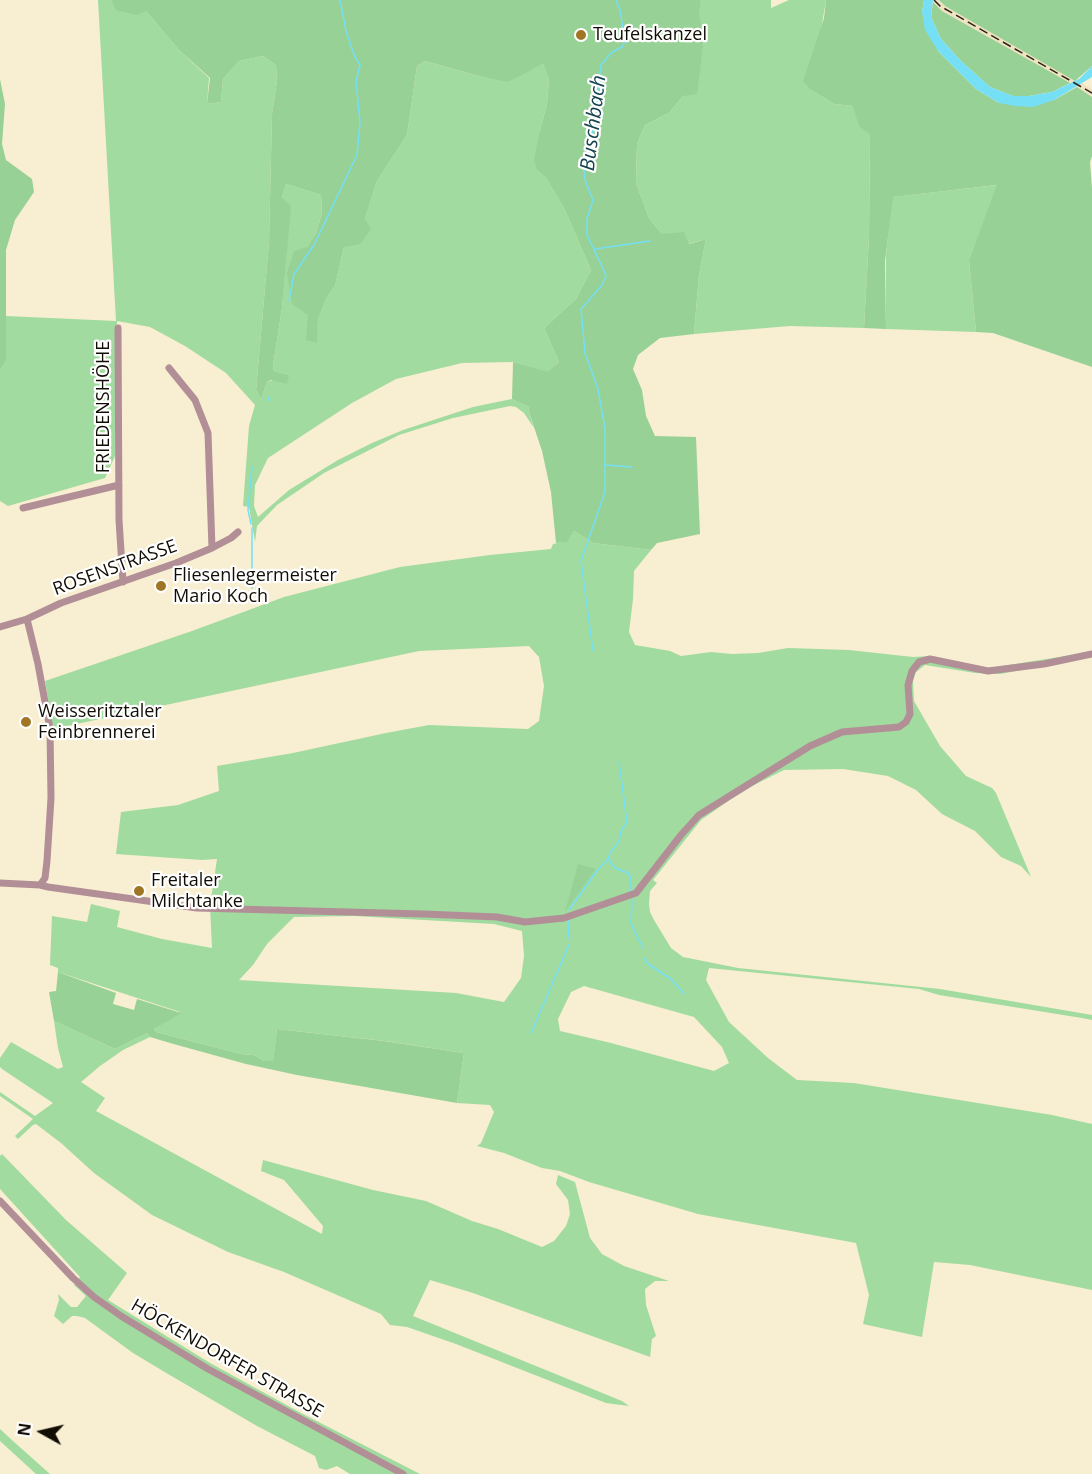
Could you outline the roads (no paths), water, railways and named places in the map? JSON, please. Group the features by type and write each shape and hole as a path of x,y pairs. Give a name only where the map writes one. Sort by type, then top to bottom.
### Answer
{"street":[{"name":"FRIEDENSHÖHE","path":"118,328 119,485 123,582"},
{"path":"169,368 195,400 208,433 212,548"},
{"name":"FRIEDENSHÖHE","path":"23,508 119,485"},
{"name":"ROSENSTRASSE","path":"0,627 27,619 61,603 212,548 238,532"},
{"path":"27,619 50,729 51,798 47,861 45,878 40,885"},
{"path":"0,883 40,885 197,908 401,913 497,917 525,921 564,918 629,897 636,892 699,815 810,746 842,732 900,727 910,714 908,686 912,671 919,662 930,659 988,671 1092,654"},
{"name":"HÖCKENDORFER STRASSE","path":"0,1201 73,1278 94,1297 121,1316 208,1369 402,1474"}],"water":[{"path":"924,0 933,0 931,17 941,39 990,87 1013,96 1029,96 1052,92 1079,79 1092,66 1092,77 1054,100 1033,107 999,103 976,89 938,51 925,30 922,12"}],"waterway":[{"path":"289,301 294,274 314,245 357,155 360,122 356,81 360,65 346,31 340,0"},
{"name":"Buschbach","path":"593,651 581,561 605,492 605,429 598,389 585,353 581,309 602,285 606,275 587,235 587,219 593,200 585,180 584,170 593,130 601,65 612,52 622,47 625,41 616,0"},
{"path":"595,249 650,241"},
{"path":"268,401 269,397"},
{"path":"606,465 632,467"},
{"path":"251,524 248,510 252,467"},
{"path":"252,528 252,588"},
{"path":"619,762 627,822 608,859 615,868 628,873 631,878 631,891"},
{"path":"569,910 608,859"},
{"path":"632,900 631,924 643,948"},
{"path":"568,920 569,939"},
{"path":"531,1033 569,945"},
{"path":"644,958 648,964 671,979 684,994"}],"railway":[{"path":"934,0 940,6 1092,93"}],"place":[{"name":"Teufelskanzel","path":"581,35"},
{"name":"Fliesenlegermeister Mario Koch","path":"161,586"},
{"name":"Weisseritztaler Feinbrennerei","path":"26,722"},
{"name":"Freitaler Milchtanke","path":"139,891"}]}
